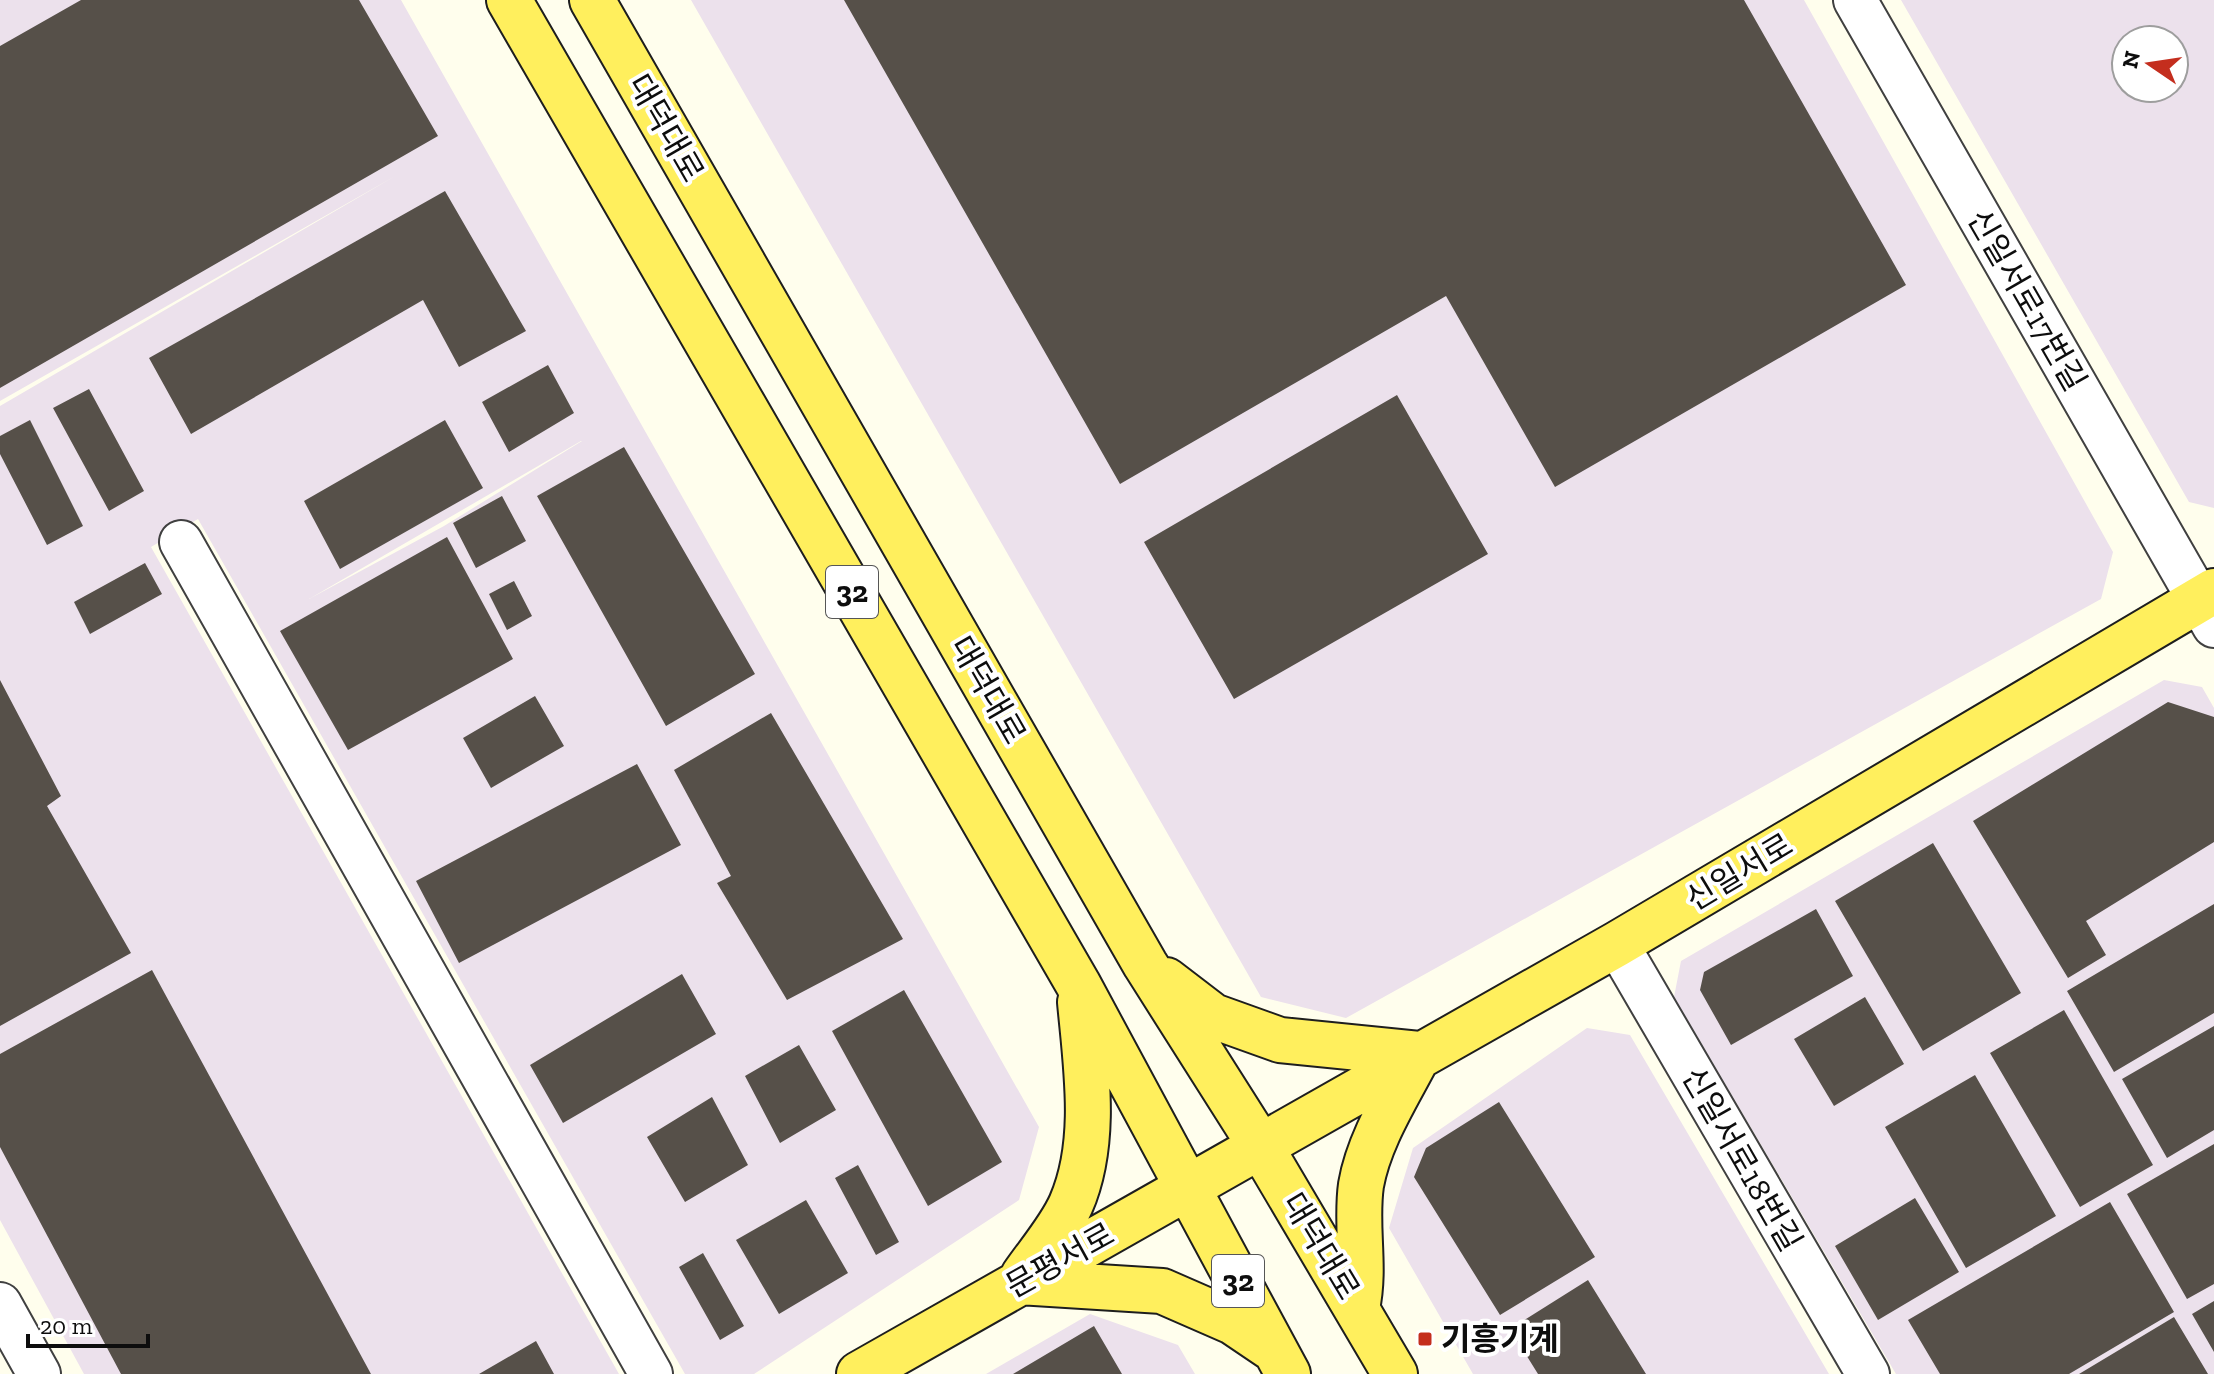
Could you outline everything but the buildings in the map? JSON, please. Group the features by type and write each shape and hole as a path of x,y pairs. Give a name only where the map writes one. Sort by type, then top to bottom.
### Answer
{"main road":[{"name":"32","path":"509,0 1078,984 1281,1362"},
{"name":"대덕대로","path":"592,0 1145,964 1261,1147 1395,1374"},
{"name":"신일서로","path":"1261,1147 2209,605"},
{"path":"1145,964 1213,1016 1280,1040 1419,1054 1379,1133 1362,1183 1359,1218 1362,1285 1357,1308"},
{"path":"1019,1282 1071,1205 1086,1149 1088,1088 1078,984"},
{"name":"문평서로","path":"859,1374 1261,1147"},
{"path":"1019,1282 1162,1291 1233,1322 1281,1362"}],"street":[{"name":"신일서로17번길","path":"1855,0 2209,605"},
{"path":"181,542 651,1374"},
{"name":"신일서로18번길","path":"1617,944 1868,1374"},
{"path":"0,1304 39,1374"}],"shaded area":[{"path":"0,0 401,0 1039,1127 1019,1200 754,1374 685,1374 198,519 151,547 619,1374 84,1374 0,1220 0,406 397,175 0,401","holes":["582,441 444,526 309,599"]},
{"path":"691,0 1804,0 2113,552 2101,599 1346,1018 1261,997"},
{"path":"1901,0 2214,0 2214,508 2189,502"},
{"path":"2164,680 2202,687 2214,708 2214,1374 1896,1374 1674,997 1681,961"},
{"path":"1587,1028 1630,1035 1829,1374 1473,1374 1389,1228 1413,1148"},
{"path":"1090,1314 1178,1345 1195,1374 986,1374"}],"place":[{"name":"기흥기계","path":"1425,1339"}]}
